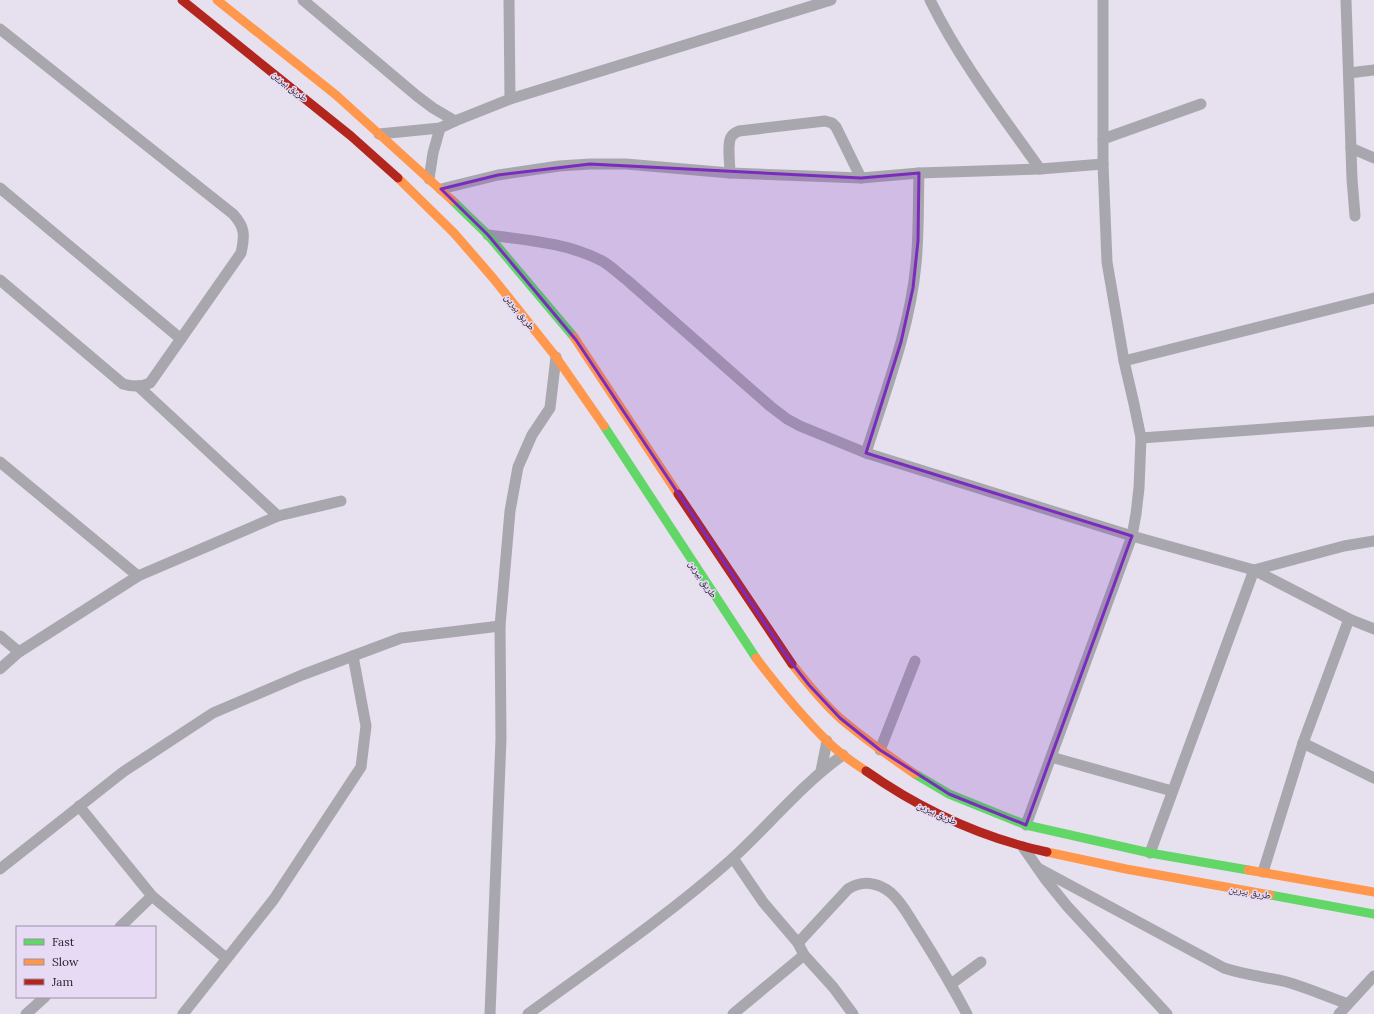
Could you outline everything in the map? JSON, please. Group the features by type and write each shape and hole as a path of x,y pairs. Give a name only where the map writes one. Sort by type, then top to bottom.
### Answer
{"main road":[{"name":"طريق بيرين","path":"182,0 351,136 413,192 454,233 479,261 556,357 756,658 779,688 827,741 843,755 888,786 923,807 971,828 1024,847 1126,869 1374,914"},
{"path":"217,0 336,95 441,189 488,235 576,340 787,657 809,685 840,718 880,750 920,778 949,794 1026,825 1150,853 1374,892"}],"street":[{"path":"303,0 416,96 433,108 455,120"},
{"path":"509,0 510,99"},
{"path":"379,134 440,128 455,120 510,99 831,0"},
{"path":"930,0 944,29 958,52 1040,169"},
{"path":"1026,825 1132,536 1139,488 1140,438 1124,361 1107,262 1103,164 1103,0"},
{"path":"1346,0 1352,179 1355,216"},
{"path":"0,29 232,214 240,222 244,240 241,253 150,383 138,386 131,387 124,384 0,280"},
{"path":"1349,72 1374,70"},
{"path":"1103,138 1201,104"},
{"path":"730,173 729,144 734,133 739,131 825,121 832,123 836,127 862,178"},
{"path":"429,179 433,153 440,128"},
{"path":"1351,148 1374,158"},
{"path":"441,189 498,175 559,166 590,164 626,164 730,173 862,178 919,173 1040,169 1103,164"},
{"path":"866,453 901,342 913,288 918,241 919,173"},
{"path":"0,188 181,339"},
{"path":"488,235 546,243 584,253 605,263 628,280 787,419 800,426 866,453 1132,536 1254,570 1349,619 1374,629"},
{"path":"1124,361 1374,298"},
{"path":"490,1014 501,739 500,626 510,511 518,467 532,435 550,408 556,357"},
{"path":"138,386 278,516"},
{"path":"1140,438 1374,421"},
{"path":"0,462 121,560 138,576"},
{"path":"0,668 19,652 138,576 278,516 341,501"},
{"path":"1254,570 1344,546 1374,541"},
{"path":"1150,853 1254,570"},
{"path":"1263,872 1303,743 1349,619"},
{"path":"0,870 123,772 213,713 302,675 402,638 500,626"},
{"path":"0,636 19,652"},
{"path":"183,1014 274,899 361,767 366,726 353,656"},
{"path":"880,750 915,660"},
{"path":"821,771 827,741"},
{"path":"1303,743 1374,778"},
{"path":"528,1014 665,914 733,858 821,771 843,755"},
{"path":"1051,757 1172,790"},
{"path":"79,806 152,896 226,958"},
{"path":"1024,847 1067,906 1167,1014"},
{"path":"733,858 763,902 798,943 804,955 833,987 854,1014"},
{"path":"1038,868 1224,968 1240,973 1286,982 1348,1004"},
{"path":"798,943 848,889 856,884 866,882 879,885 890,892 902,905 951,984 967,1014"},
{"path":"121,926 152,896"},
{"path":"733,1014 804,955"},
{"path":"951,984 981,962"},
{"path":"1339,1014 1374,976"},
{"path":"26,1014 44,998"}],"highlighted area":[{"path":"590,164 861,178 919,173 918,241 913,288 901,342 866,453 1132,536 1026,825 949,794 880,750 840,718 809,685 787,657 576,340 488,235 441,189 498,175"}],"traffic: fast":[{"path":"453,201 488,235 574,337"},
{"path":"604,426 756,658"},
{"path":"915,774 949,794 1026,825 1150,853 1248,870"},
{"path":"1270,895 1374,914"}],"traffic: slow":[{"path":"217,0 336,95 453,201"},
{"path":"398,178 454,233 493,278 556,357 604,426"},
{"path":"574,337 678,494"},
{"path":"756,658 790,701 817,731 840,753 866,771"},
{"path":"792,664 809,686 834,713 859,734 915,774"},
{"path":"1047,852 1126,869 1270,895"},
{"path":"1248,870 1374,892"}],"traffic: jam":[{"path":"182,0 351,136 398,178"},
{"path":"678,494 792,664"},
{"path":"866,771 908,798 930,810 999,839 1047,852"}]}
